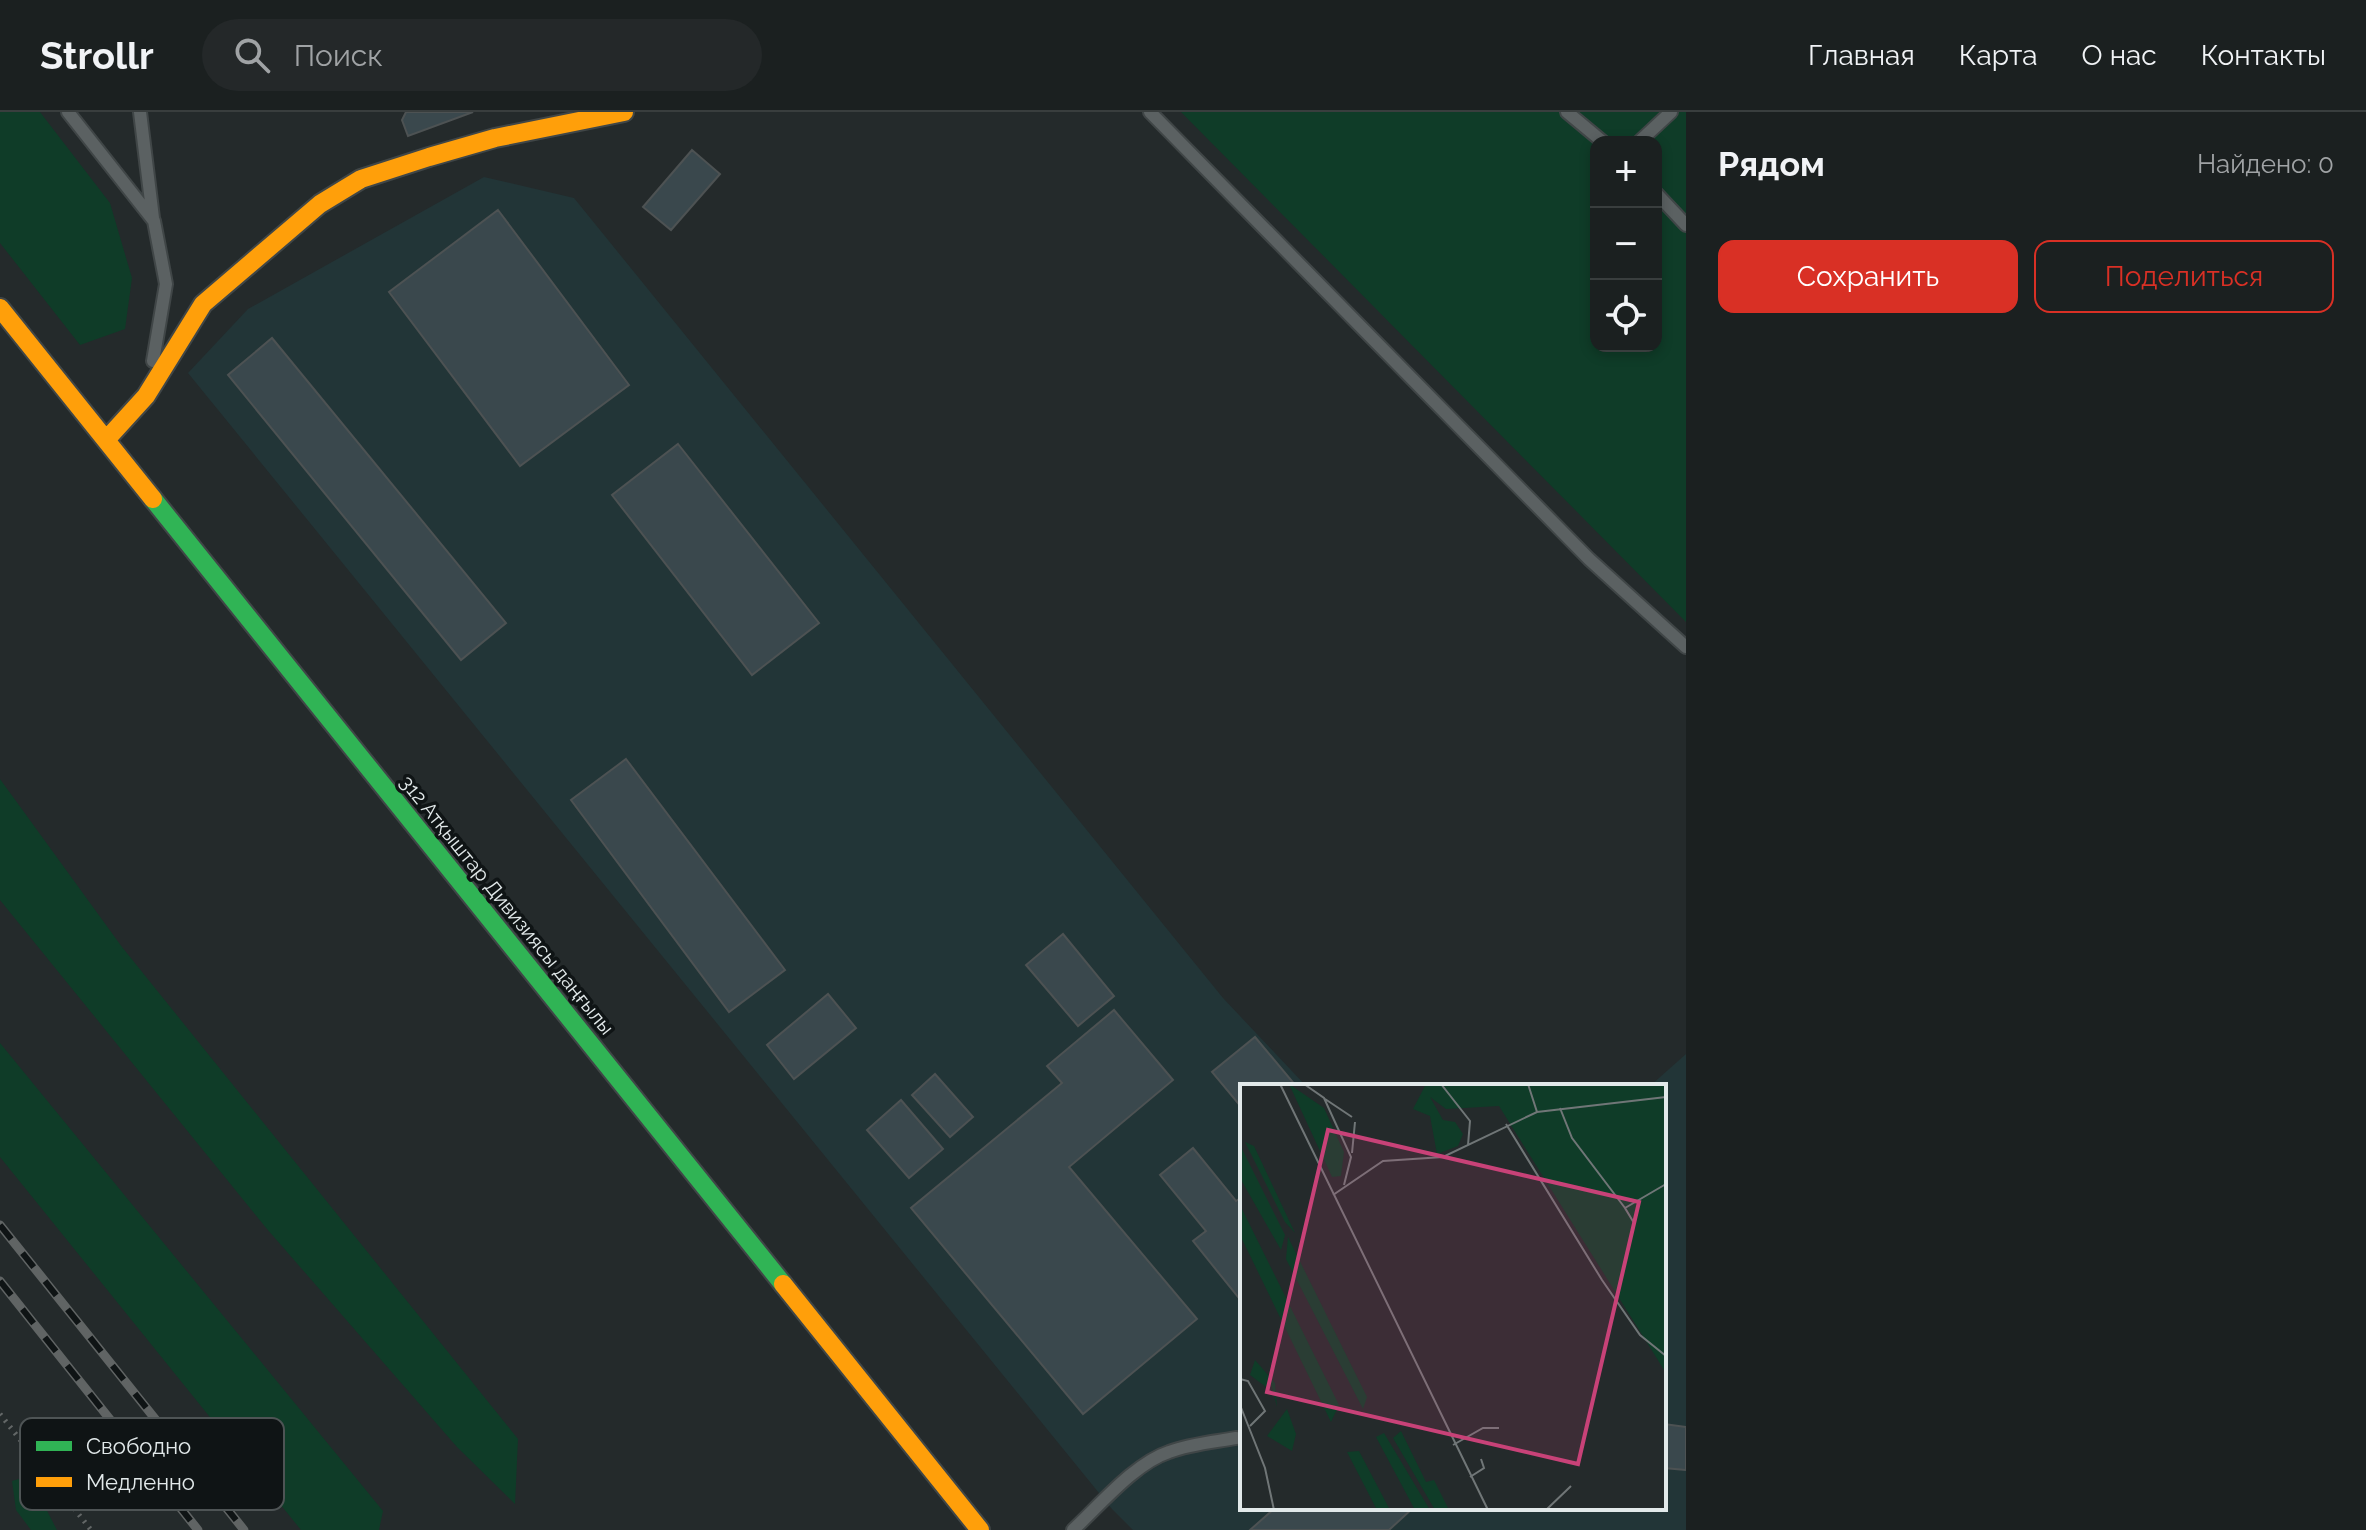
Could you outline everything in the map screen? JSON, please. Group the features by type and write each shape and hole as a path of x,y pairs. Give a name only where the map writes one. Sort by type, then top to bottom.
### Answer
{"main road":[{"path":"106,440 146,396 203,304 320,204 361,179 495,138 624,112"},
{"name":"312 Атқыштар Дивизиясы даңғылы","path":"0,308 980,1530"}],"lane":[{"path":"68,112 154,221"},
{"path":"140,112 154,221 166,284 146,396"},
{"path":"1150,112 1589,559 1686,647"},
{"path":"1567,112 1596,136"},
{"path":"1645,136 1671,112"},
{"path":"1662,199 1686,225"},
{"path":"1073,1530 1131,1476 1152,1461 1168,1452 1236,1438"}],"path":[{"path":"0,1414 20,1439"},
{"path":"75,1510 91,1530"}],"shaded area":[{"path":"484,177 574,198 1223,998 1304,1084 1240,1084 1240,1510 1666,1510 1666,1084 1652,1084 1686,1054 1686,1530 1133,1530 1112,1509 188,373 248,309"}],"green space":[{"path":"0,112 40,112 110,203 132,278 125,329 80,345 0,243"},
{"path":"1181,112 1686,112 1686,622"},
{"path":"0,779 122,947 518,1439 515,1504 457,1447 267,1229 0,900"},
{"path":"0,1043 383,1511 379,1530 301,1530 284,1509 284,1418 211,1418 0,1157"},
{"path":"20,1479 20,1510 47,1510 57,1530 31,1530 16,1510 12,1481"}],"building":[{"path":"406,112 473,112 408,136 402,120"},
{"path":"692,150 720,174 671,230 643,207"},
{"path":"498,210 629,385 520,466 389,292"},
{"path":"272,338 506,623 461,660 228,375"},
{"path":"678,444 819,623 752,675 612,495"},
{"path":"626,759 785,970 729,1012 571,800"},
{"path":"1063,934 1114,996 1078,1026 1026,965"},
{"path":"828,994 856,1028 794,1079 767,1045"},
{"path":"1114,1010 1173,1080 1069,1167 1197,1319 1083,1414 911,1208 1062,1083 1047,1066"},
{"path":"1255,1037 1294,1084 1240,1084 1240,1106 1212,1072"},
{"path":"935,1074 973,1117 950,1137 912,1095"},
{"path":"901,1100 943,1149 909,1178 867,1130"},
{"path":"1193,1148 1236,1201 1240,1198 1240,1300 1193,1241 1206,1231 1160,1175"},
{"path":"1666,1424 1686,1427 1686,1470 1666,1468"},
{"path":"1273,1510 1411,1510 1389,1530 1250,1530"}],"railway":[{"path":"0,1225 154,1418"},
{"path":"0,1281 109,1418"},
{"path":"182,1510 198,1530"},
{"path":"228,1510 244,1530"}],"traffic: fast":[{"path":"153,499 783,1284"}],"traffic: slow":[{"path":"106,440 146,396 203,304 320,204 361,179 429,157 495,138 624,112"},
{"path":"0,308 153,499"},
{"path":"783,1284 980,1530"}]}
